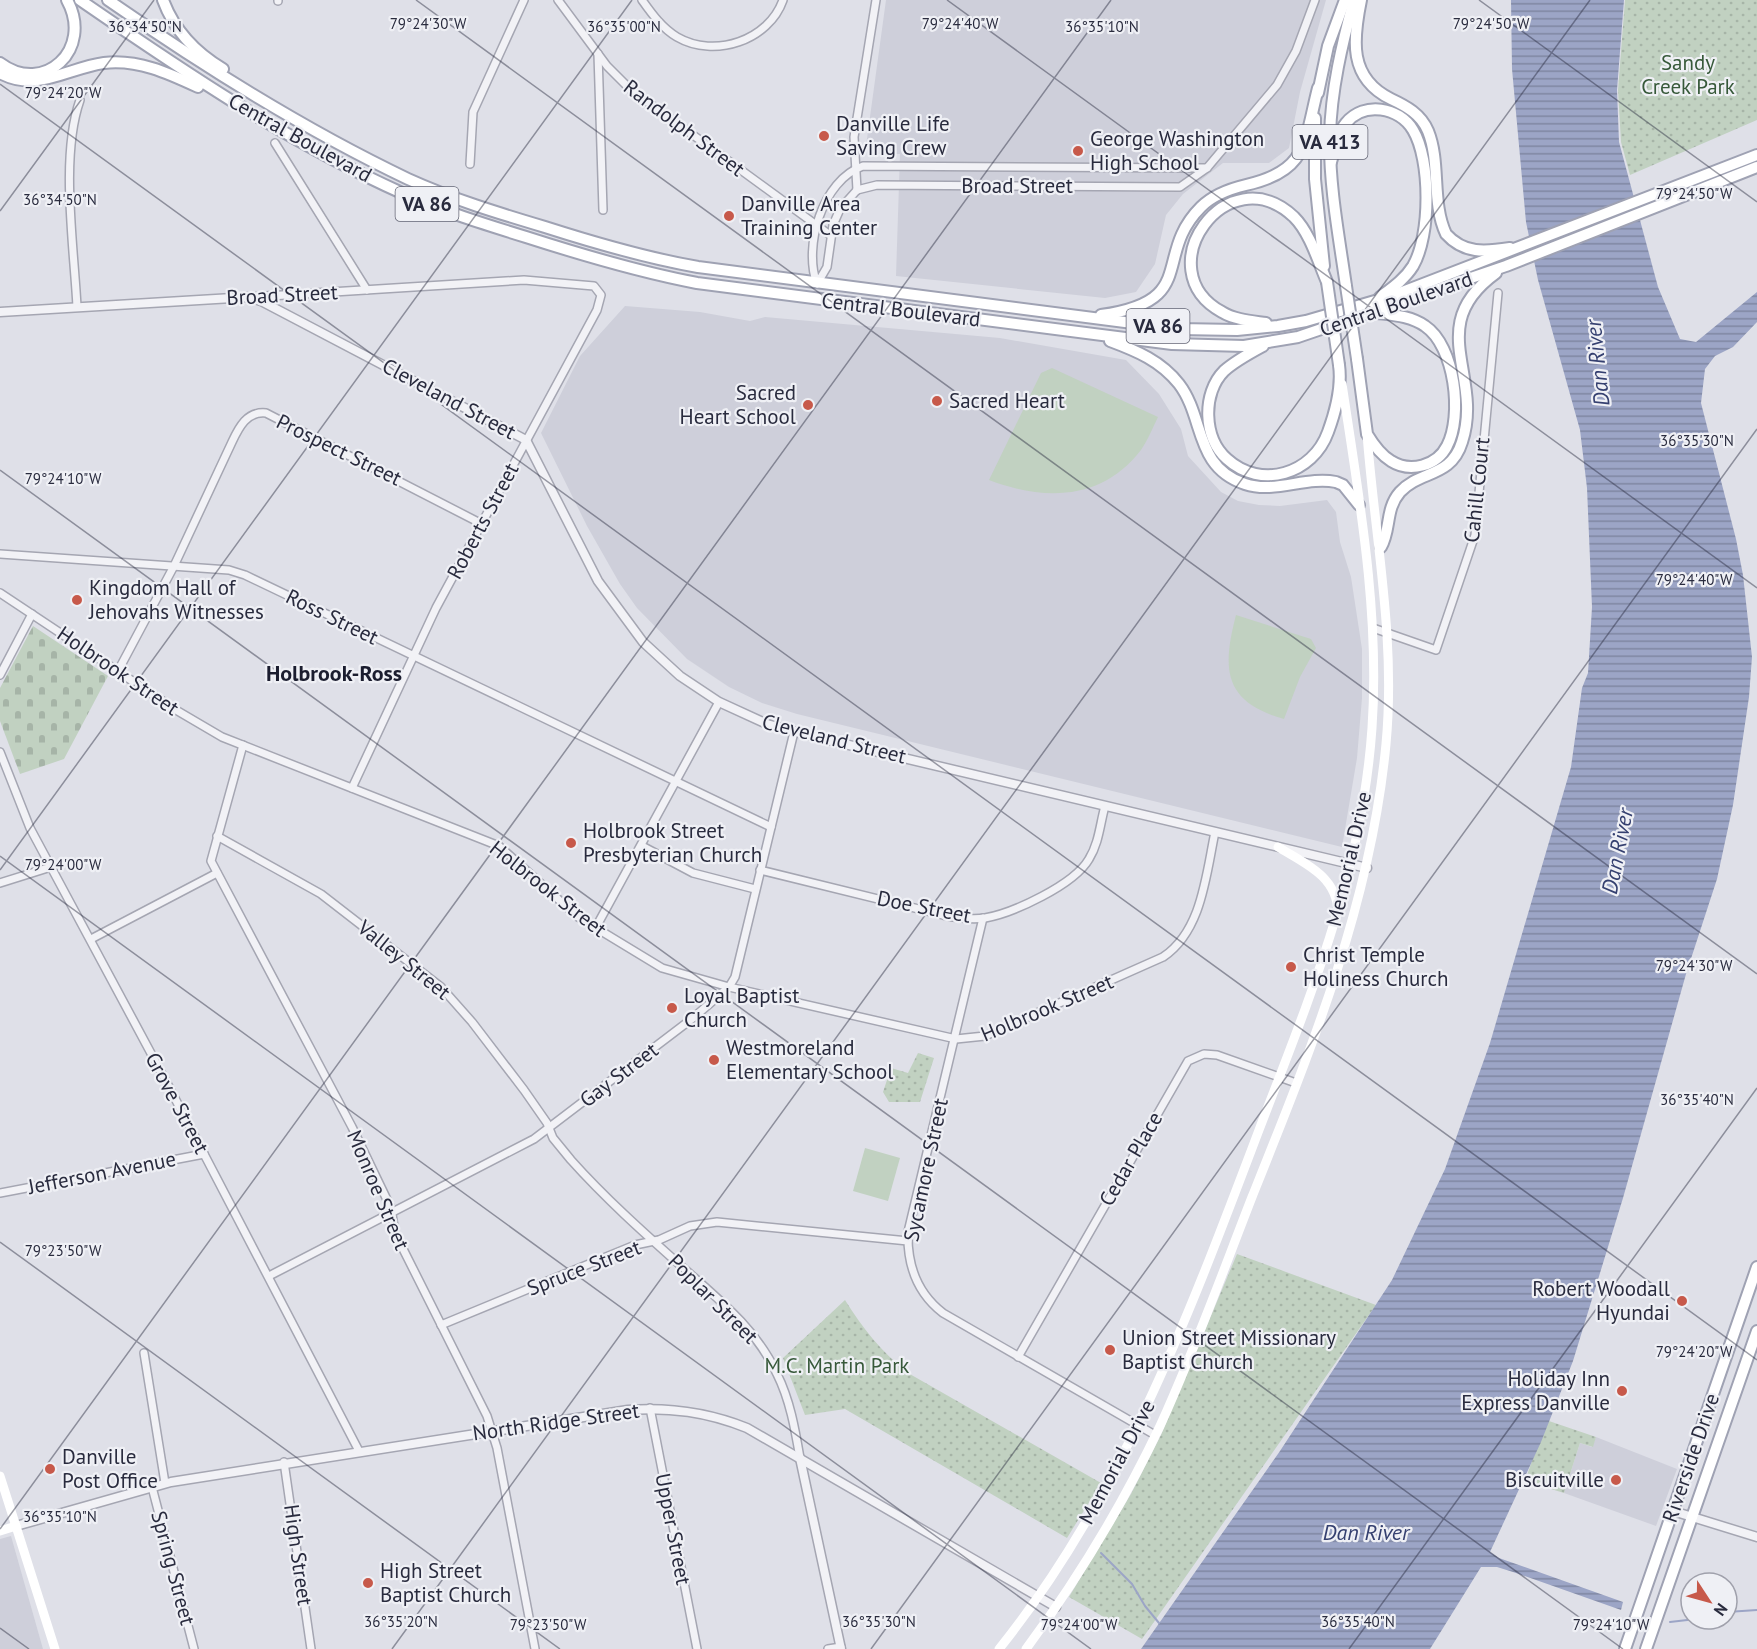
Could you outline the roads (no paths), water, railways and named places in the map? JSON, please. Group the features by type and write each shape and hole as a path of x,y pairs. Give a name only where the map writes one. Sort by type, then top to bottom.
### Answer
{"main road":[{"path":"0,63 13,71 29,74 61,62 70,50 76,33 76,22 68,0"},
{"name":"Central Boulevard","path":"80,0 169,62 376,181 440,209 629,268 696,283 1194,346 1244,346 1298,337 1528,246 1757,167"},
{"name":"Central Boulevard","path":"108,0 202,65 290,115 410,180 484,208 661,260 817,284 1208,330 1278,326 1374,307 1506,266 1757,155"},
{"path":"164,0 177,27 196,50 283,106 290,115"},
{"name":"Memorial Drive","path":"999,1649 1039,1597 1092,1513 1139,1426 1221,1228 1279,1078 1338,917 1351,865 1365,797 1371,746 1374,684 1373,628 1359,505 1327,282 1315,179 1315,124 1318,88 1328,46 1345,0"},
{"name":"Memorial Drive","path":"1026,1649 1056,1607 1114,1513 1155,1435 1238,1236 1338,973 1367,868 1379,803 1386,745 1389,633 1367,434 1331,162 1333,101 1342,46 1354,0"},
{"path":"1361,0 1354,39 1356,60 1366,81 1385,96 1413,111 1427,130 1446,234 1460,246 1479,252 1528,246"},
{"path":"0,73 29,82 104,63 135,64 166,72 256,114"},
{"path":"1085,317 1127,311 1147,304 1164,287 1184,232 1201,207 1217,194 1273,178 1289,168 1301,152 1318,88"},
{"path":"1331,162 1341,130 1347,121 1359,113 1375,108 1386,110 1401,118 1413,131 1418,142 1426,205 1417,257 1407,274 1374,307 1416,321 1439,340 1452,375 1455,410 1453,429 1446,449 1427,464 1408,467 1391,462 1367,434"},
{"path":"1278,326 1224,314 1213,307 1199,291 1192,273 1193,245 1200,227 1213,213 1242,200 1264,201 1284,210 1300,224 1327,282"},
{"path":"1381,548 1389,512 1400,493 1415,482 1442,469 1461,445 1467,419 1459,347 1459,320 1467,301 1506,266"},
{"path":"1093,334 1146,356 1169,372 1185,392 1203,446 1224,472 1237,481 1256,486 1336,482 1343,485 1359,505"},
{"path":"1275,342 1251,352 1223,372 1212,395 1208,415 1212,437 1227,459 1241,468 1257,474 1276,475 1295,470 1312,458 1325,441 1331,425 1340,371"},
{"path":"1278,847 1323,876 1335,895 1338,917"},
{"name":"Riverside Drive","path":"1624,1649 1757,1267"},
{"name":"Riverside Drive","path":"1646,1649 1757,1331"},
{"path":"0,1476 55,1649"},
{"path":"0,1531 16,1526"}],"street":[{"path":"470,164 473,112 524,0"},
{"name":"Randolph Street","path":"558,0 618,79 830,235"},
{"path":"642,0 658,21 679,38 702,45 736,43 759,32 775,17 783,0"},
{"path":"817,284 827,267 830,235 840,209 857,190 854,137 876,0"},
{"name":"Broad Street","path":"857,190 877,185 1180,187 1207,168 1289,67 1315,0"},
{"path":"598,54 603,210"},
{"path":"77,307 71,172 73,125 80,100"},
{"path":"275,143 367,290"},
{"name":"Broad Street","path":"855,169 863,166 1207,168"},
{"path":"817,284 811,269 817,226 834,188 855,169"},
{"name":"Broad Street","path":"0,312 524,280 564,282"},
{"name":"Roberts Street","path":"352,788 413,656 600,301 600,292 594,286 564,282"},
{"name":"Cahill Court","path":"1373,628 1436,650 1472,551 1498,293"},
{"name":"Cleveland Street","path":"249,297 281,310 526,440 612,602 661,659 719,702 741,713 794,732 1367,868"},
{"name":"Prospect Street","path":"174,566 241,425 255,414 266,413 482,524"},
{"name":"Ross Street","path":"0,554 229,570 245,575 771,826"},
{"path":"118,671 174,566"},
{"name":"Holbrook Street","path":"0,593 198,724 243,745 499,846 578,917 662,968 729,987 956,1039 985,1036 1163,957 1174,950 1183,942 1195,920 1215,832"},
{"path":"0,675 32,614"},
{"path":"595,929 719,702"},
{"name":"Gay Street","path":"269,1276 534,1139 693,1018 729,987 735,977 794,732"},
{"name":"Monroe Street","path":"243,745 211,861 335,1095 393,1213 395,1233 492,1431 535,1649"},
{"name":"Grove Street","path":"0,752 30,828 269,1276 359,1451"},
{"name":"Doe Street","path":"760,870 943,915 983,918 1030,900 1075,876 1094,850 1105,806"},
{"name":"Valley Street","path":"218,836 321,894 441,987 472,1022 549,1128"},
{"path":"642,846 693,873 755,889"},
{"path":"0,883 51,867"},
{"path":"91,939 218,873"},
{"name":"Sycamore Street","path":"983,918 908,1241 917,1282 932,1305 1155,1435"},
{"name":"Cedar Place","path":"1018,1357 1188,1061 1204,1054 1217,1055 1296,1083"},
{"name":"Poplar Street","path":"549,1128 553,1138 581,1171 742,1321 767,1355 777,1373 791,1411 841,1648"},
{"name":"Jefferson Avenue","path":"0,1193 204,1154"},
{"name":"Spruce Street","path":"441,1325 635,1245 654,1241 690,1226 717,1222 908,1241"},
{"path":"144,1353 165,1483"},
{"name":"North Ridge Street","path":"16,1526 165,1483 284,1462 650,1408 689,1410 727,1420 800,1458 1056,1607"},
{"name":"Upper Street","path":"650,1408 697,1649"},
{"name":"High Street","path":"284,1462 312,1649"},
{"name":"Spring Street","path":"152,1487 194,1649"},
{"path":"1673,1511 1757,1537"},
{"path":"828,1649 841,1648"}],"water":[{"name":"Dan River","path":"1511,0 1624,0 1617,90 1619,142 1658,287 1680,339 1696,342 1757,292 1757,322 1733,347 1715,356 1705,369 1701,403 1736,539 1743,575 1752,657 1749,697 1733,805 1717,879 1686,974 1623,1198 1573,1361 1541,1442 1490,1552 1499,1558 1623,1602 1621,1610 1497,1567 1481,1567 1430,1649 1141,1649 1280,1451 1392,1280 1445,1169 1490,1043 1571,767 1582,688 1588,673 1592,607 1587,488 1580,430 1538,280 1526,222 1512,69"}],"waterway":[{"path":"1101,1553 1132,1584 1145,1606 1159,1623"},
{"path":"1739,1611 1757,1610"},
{"path":"1670,1622 1679,1621"}],"place":[{"name":"Danville Life Saving Crew","path":"824,136"},
{"name":"George Washington High School","path":"1078,151"},
{"name":"Danville Area Training Center","path":"729,216"},
{"name":"Sacred Heart","path":"937,401"},
{"name":"Sacred Heart School","path":"808,405"},
{"name":"Kingdom Hall of Jehovahs Witnesses","path":"77,600"},
{"name":"Holbrook Street Presbyterian Church","path":"571,843"},
{"name":"Christ Temple Holiness Church","path":"1291,967"},
{"name":"Loyal Baptist Church","path":"672,1008"},
{"name":"Westmoreland Elementary School","path":"714,1060"},
{"name":"Robert Woodall Hyundai","path":"1682,1301"},
{"name":"Union Street Missionary Baptist Church","path":"1110,1350"},
{"name":"Holiday Inn Express Danville","path":"1622,1391"},
{"name":"Danville Post Office","path":"50,1469"},
{"name":"Biscuitville","path":"1616,1480"},
{"name":"High Street Baptist Church","path":"368,1583"}],"district":[{"name":"Holbrook-Ross","path":"334,673"}],"park label":[{"name":"Sandy Creek Park","path":"1688,75"},
{"name":"M.C. Martin Park","path":"837,1366"}]}
